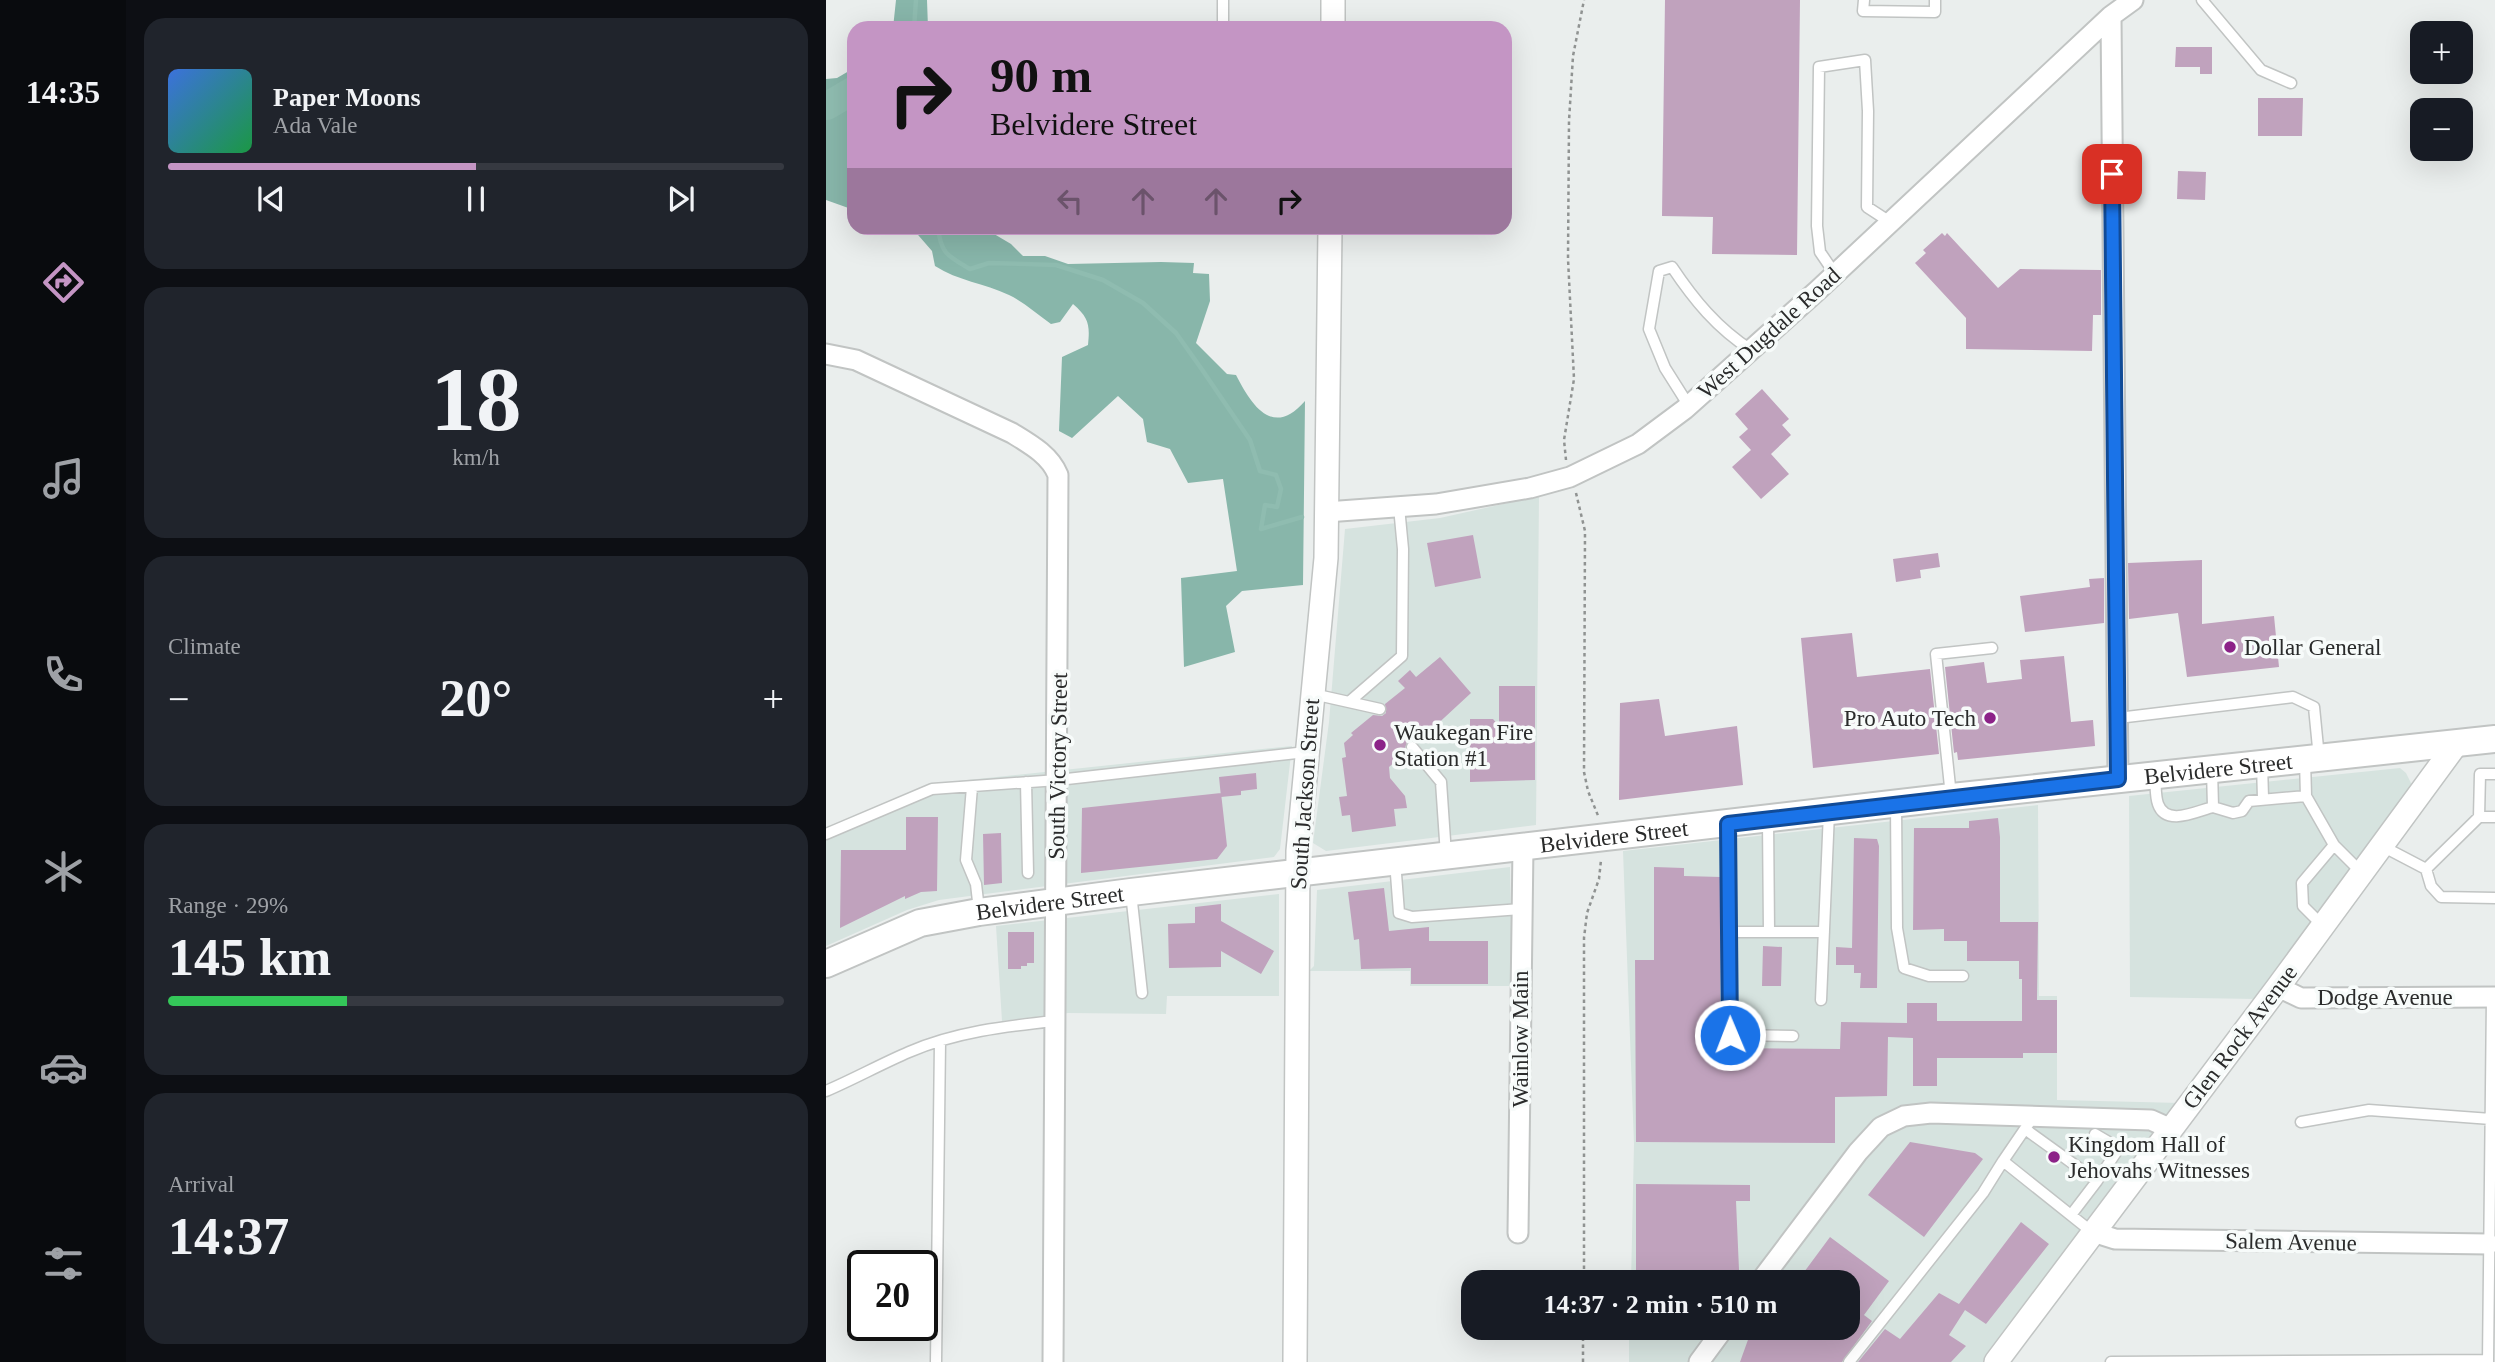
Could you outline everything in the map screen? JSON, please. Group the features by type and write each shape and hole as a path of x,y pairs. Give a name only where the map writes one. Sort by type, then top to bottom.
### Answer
{"main road":[{"name":"Belvidere Street","path":"826,964 920,923 979,912 1952,797 2495,739"}],"street":[{"path":"1333,0 1333,21"},
{"name":"West Dugdale Road","path":"1326,512 1399,507 1489,496 1570,477 1637,444 1689,406 1835,274 2111,16 2133,0"},
{"path":"2111,16 2118,779"},
{"name":"South Jackson Street","path":"1295,1362 1298,873 1312,694 1324,587 1330,235"},
{"name":"South Victory Street","path":"826,354 856,360 985,420 1031,444 1054,465 1058,475 1053,1362"},
{"name":"Glen Rock Avenue","path":"2003,1360 2093,1232 2278,987 2457,743"},
{"name":"Wainlow Main","path":"1518,1233 1524,846"},
{"name":"Dodge Avenue","path":"2278,987 2301,998 2493,996"},
{"path":"1769,1270 1858,1152 1881,1127 1904,1116 1931,1113 2029,1122 2151,1120 2171,1129"},
{"name":"Salem Avenue","path":"2093,1232 2115,1240 2489,1244"},
{"path":"1699,1362 1715,1340"}],"lane":[{"path":"1223,0 1223,21"},
{"path":"1864,0 1863,11 1935,12 1935,0"},
{"path":"2202,0 2260,70 2291,83"},
{"path":"1835,274 1820,252 1817,226 1819,67 1866,60 1867,207 1890,222"},
{"path":"1689,406 1665,368 1649,329 1659,271 1672,267 1693,299 1730,337 1751,350"},
{"path":"1349,702 1402,656 1403,549 1399,507"},
{"path":"1952,797 1936,654 1992,648"},
{"path":"1312,694 1380,709"},
{"path":"2118,718 2293,697 2314,707 2312,759 2306,796 2334,845 2362,873"},
{"path":"1412,747 1441,782 1446,856"},
{"path":"826,834 932,789 1058,780 1307,752"},
{"path":"2262,764 2263,798"},
{"path":"2212,769 2213,807"},
{"path":"2426,869 2488,816 2480,774 2492,775"},
{"path":"2155,775 2157,804 2167,814 2176,818 2213,807 2233,813 2242,811 2249,800 2306,796"},
{"path":"1027,782 1028,873"},
{"path":"972,787 966,860 976,884 979,912"},
{"path":"1896,804 1897,928 1904,968 1929,976 1963,976"},
{"path":"1821,1000 1829,812"},
{"path":"1768,819 1769,932"},
{"path":"1728,824 1730,1035 1793,1036"},
{"path":"2323,926 2303,906 2302,883 2334,845"},
{"path":"2381,846 2426,869 2431,886 2441,897 2495,898"},
{"path":"1395,861 1399,913 1412,917 1521,909"},
{"path":"1131,892 1142,993"},
{"path":"1729,932 1824,932"},
{"path":"2111,1362 2488,1361 2493,996"},
{"path":"826,1091 909,1052 940,1042 1012,1025 1055,1021"},
{"path":"936,1362 940,1042"},
{"path":"2301,1122 2368,1111 2491,1119"},
{"path":"1849,1362 1983,1193 2029,1122 2096,1181"},
{"path":"2071,1215 2119,1148 2095,1134"},
{"path":"2003,1161 2093,1232"}],"path":[{"path":"1567,467 1564,440 1574,379 1569,291 1569,121 1573,56 1584,0"},
{"path":"1573,486 1583,515 1585,531 1584,772 1588,791 1599,814"},
{"path":"1584,1270 1584,938 1587,914 1599,879 1601,857"},
{"path":"1583,1340 1583,1362"}],"shaded area":[{"path":"1539,496 1536,825 1326,851 1313,843 1329,722 1345,529 1440,518"},
{"path":"1292,746 1280,849 1274,857 939,900 907,910 826,946 826,828 929,784"},
{"path":"2400,768 2412,785 2409,793 2257,999 2130,997 2129,796"},
{"path":"2038,805 2039,996 2057,996 2057,1100 2181,1103 1983,1362 1629,1362 1629,1340 1860,1340 1860,1270 1631,1270 1634,1144 1623,851"},
{"path":"1510,867 1512,986 1410,986 1410,971 1309,971 1314,966 1317,890"},
{"path":"1279,894 1279,996 1167,996 1166,1014 1068,1013 1002,1021 996,926"}],"green space":[{"path":"896,0 927,0 928,21 894,21"},
{"path":"847,72 847,208 826,200 826,79 837,78"},
{"path":"918,235 996,235 1011,244 1023,256 1045,256 1068,264 1194,263 1193,273 1209,274 1210,301 1196,343 1227,374 1236,375 1256,407 1264,414 1283,417 1294,412 1305,401 1303,585 1242,591 1226,606 1235,652 1184,667 1181,578 1237,571 1223,479 1188,483 1170,449 1147,442 1143,419 1118,396 1072,438 1059,431 1062,357 1088,345 1085,318 1073,304 1060,322 1051,324 1009,295 962,279 935,266 932,251"}],"building":[{"path":"1665,0 1800,0 1797,255 1712,254 1713,217 1662,216"},
{"path":"2176,47 2212,47 2212,74 2200,74 2200,67 2175,67"},
{"path":"2258,98 2303,98 2302,136 2258,136"},
{"path":"2178,171 2206,172 2205,200 2177,199"},
{"path":"1942,233 1945,236 1947,233 1998,288 2020,269 2101,270 2101,315 2093,315 2092,351 1966,349 1966,318 1915,263 1926,253 1923,250"},
{"path":"1762,389 1789,419 1782,425 1791,435 1771,454 1789,474 1761,499 1732,467 1751,450 1739,437 1748,429 1735,414"},
{"path":"1473,535 1481,578 1435,587 1427,543"},
{"path":"1938,553 1940,567 1920,570 1921,578 1896,582 1893,559"},
{"path":"2202,560 2202,624 2274,616 2279,667 2187,677 2178,613 2129,619 2128,563"},
{"path":"2104,578 2104,623 2025,632 2020,596 2090,587 2089,579"},
{"path":"1852,633 1857,677 1930,669 1939,754 1813,768 1801,638"},
{"path":"2064,656 2071,722 2093,720 2095,746 1958,760 1957,752 1954,753 1945,667 1984,662 1987,683 2022,679 2020,660"},
{"name":"Waukegan Fire Station #1","path":"1440,657 1471,693 1418,742 1407,742 1406,752 1389,767 1390,778 1405,796 1407,808 1394,809 1396,826 1352,832 1350,815 1342,816 1339,797 1347,796 1342,758 1346,757 1344,743 1353,735 1351,733 1373,715 1382,716 1386,713 1385,704 1405,688 1398,681 1410,670 1416,677"},
{"path":"1499,686 1535,686 1535,780 1470,782 1470,719 1493,719 1499,726"},
{"path":"1659,699 1665,736 1737,726 1743,785 1619,800 1620,703"},
{"path":"1256,773 1257,789 1241,791 1241,795 1221,797 1219,777"},
{"path":"1221,793 1227,846 1217,859 1081,873 1082,808"},
{"path":"906,817 938,817 937,891 921,892 905,899 905,896 840,928 841,850 906,850"},
{"path":"1998,818 2000,922 2038,922 2037,1000 2057,1000 2057,1053 2023,1053 2023,1058 1937,1058 1937,1086 1913,1086 1913,1038 1888,1037 1887,1096 1835,1097 1835,1143 1636,1142 1635,960 1654,960 1654,867 1684,868 1684,876 1721,877 1720,1048 1840,1049 1841,1022 1907,1023 1907,1003 1937,1003 1937,1021 2022,1021 2019,961 1967,961 1967,941 1944,941 1944,929 1913,930 1914,828 1969,828 1969,821"},
{"path":"1001,833 1002,883 984,885 983,834"},
{"path":"1854,838 1877,839 1879,846 1877,988 1860,988 1861,973 1854,973 1854,965 1836,965 1836,947 1852,948"},
{"path":"1384,888 1389,931 1429,927 1429,941 1488,941 1488,984 1411,984 1411,968 1361,969 1359,939 1354,940 1348,892"},
{"path":"1221,904 1221,921 1274,951 1261,974 1221,951 1221,967 1169,968 1168,924 1195,923 1195,907"},
{"path":"1008,932 1034,932 1034,963 1027,963 1027,966 1021,966 1021,969 1008,969"},
{"path":"1763,946 1782,947 1781,986 1762,986"},
{"path":"1910,1142 1975,1153 1983,1159 1924,1237 1868,1195"},
{"path":"1636,1184 1750,1185 1750,1201 1736,1201 1739,1270 1636,1270"},
{"path":"2021,1222 2049,1244 1986,1324 1965,1310 1949,1335 1966,1346 1951,1362 1858,1362 1885,1329 1900,1339 1939,1293 1959,1304"},
{"path":"1830,1237 1889,1281 1864,1315 1872,1321 1860,1337 1860,1270 1806,1270"},
{"path":"1748,1340 1858,1340 1842,1362 1740,1362"}],"waterway":[{"path":"914,21 916,0"},
{"path":"827,106 847,94"},
{"path":"939,235 947,253 970,269 989,263 1056,265 1103,280 1143,303 1176,333 1203,371 1250,440 1260,471 1276,475 1281,489 1277,507 1265,505 1261,529 1302,517"}],"place":[{"name":"Dollar General","path":"2230,647"},
{"name":"Pro Auto Tech","path":"1990,718"},
{"name":"Waukegan Fire Station #1","path":"1380,745"},
{"name":"Kingdom Hall of Jehovahs Witnesses","path":"2054,1157"}],"route":[{"path":"1730,1035 1728,824 2118,779 2112,174"}]}
